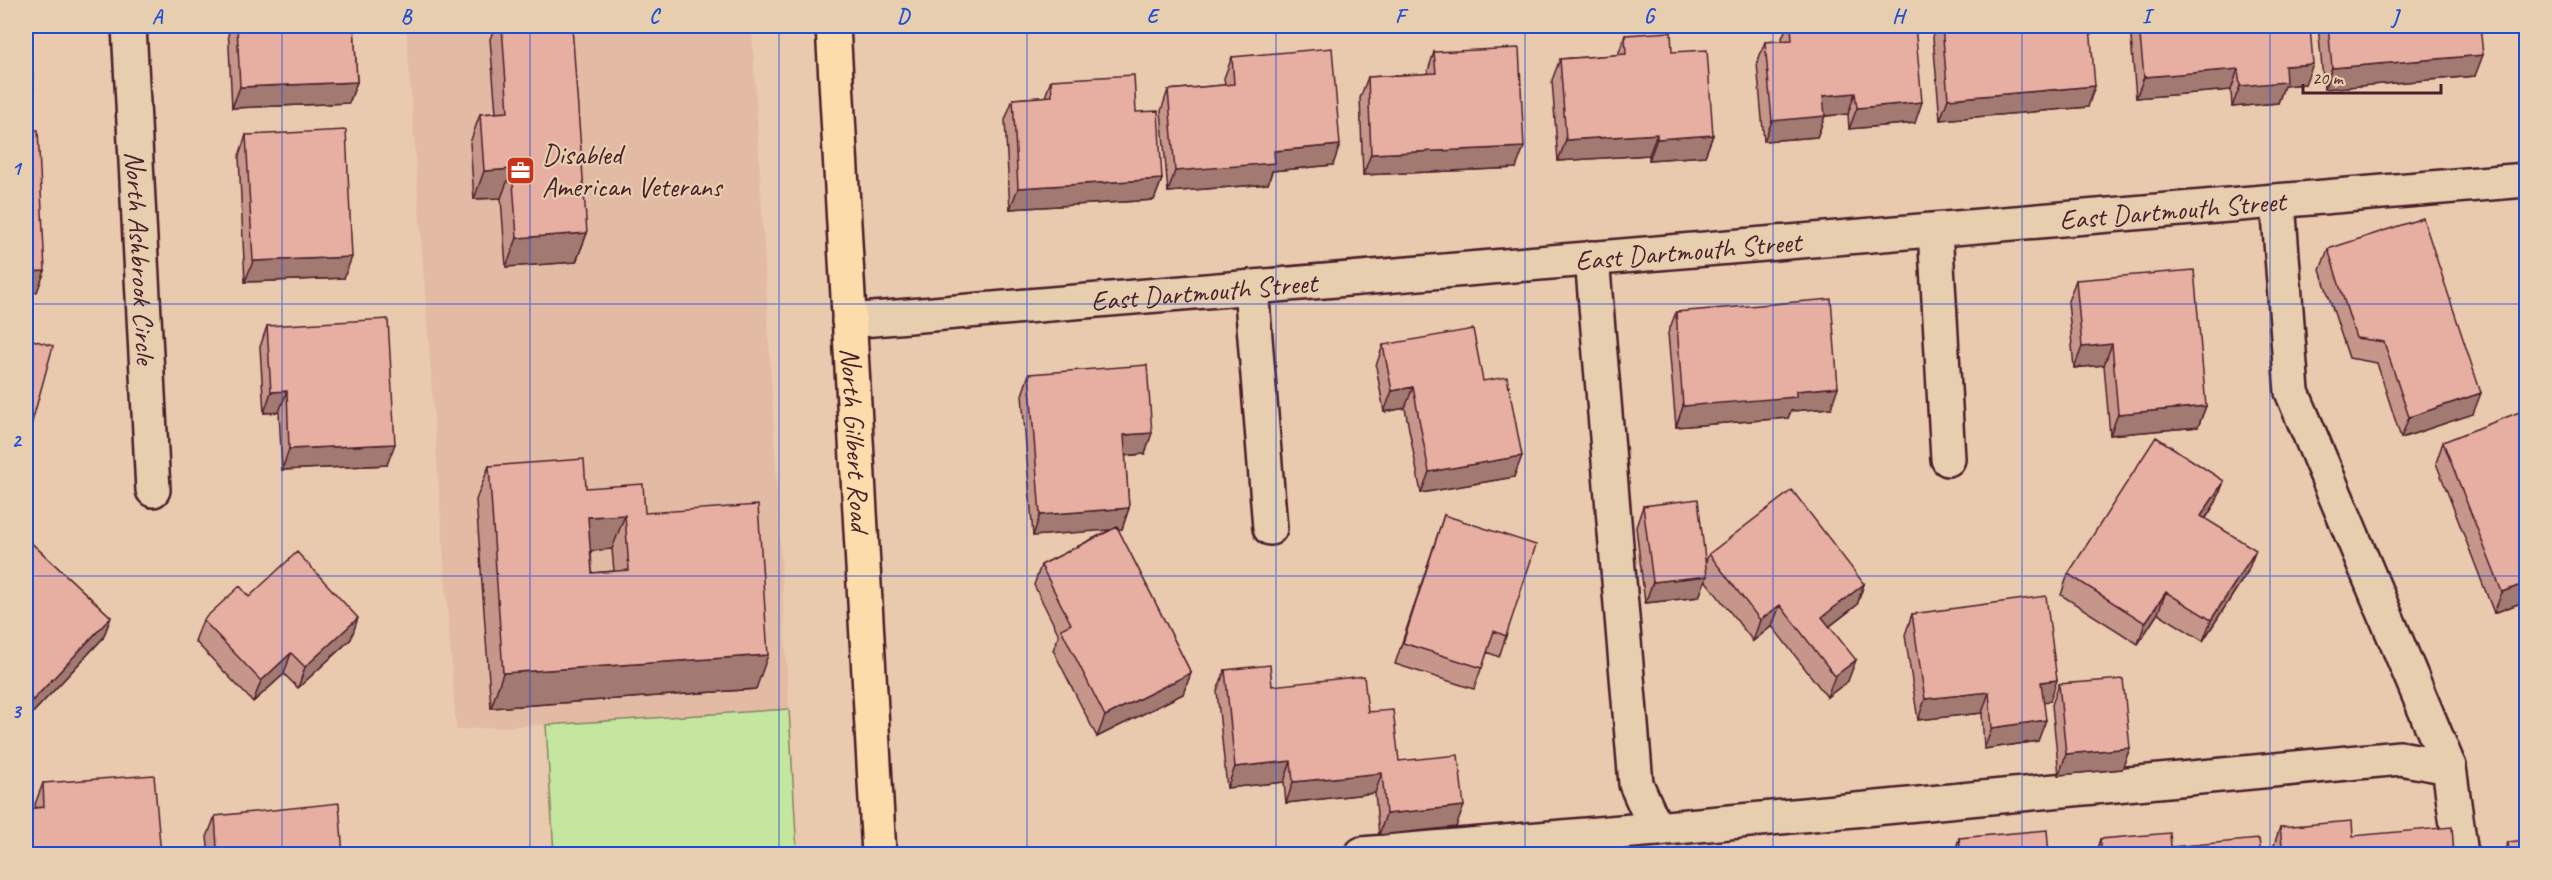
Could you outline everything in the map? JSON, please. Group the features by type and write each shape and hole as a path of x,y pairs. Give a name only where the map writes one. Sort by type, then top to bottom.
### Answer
{"main road":[{"name":"North Gilbert Road","path":"832,26 879,855"}],"street":[{"name":"North Ashbrook Circle","path":"129,26 153,490"},
{"name":"East Dartmouth Street","path":"849,321 2526,180"},
{"path":"2278,201 2292,392 2449,767 2461,855"},
{"path":"1935,230 1948,459"},
{"path":"1592,258 1636,784 1656,829"},
{"path":"1251,287 1270,528"},
{"path":"1362,855 2400,758 2449,767"}],"shaded area":[{"path":"406,26 752,26 789,709 456,730"}],"green space":[{"path":"789,709 797,854 554,854 546,725"}],"building":[{"path":"26,26 29,26 35,108 26,109"},
{"path":"237,26 354,26 357,82 240,87"},
{"name":"Disabled American Veterans","path":"502,26 572,26 587,233 517,238 512,169 484,171 480,114 508,112"},
{"path":"1791,26 1915,26 1922,102 1857,108 1855,93 1823,96 1825,116 1772,121 1765,42 1792,40"},
{"path":"1942,26 2090,26 2095,86 1948,99"},
{"path":"2139,26 2310,26 2313,64 2285,66 2286,82 2240,86 2238,69 2144,77"},
{"path":"2328,26 2480,26 2483,55 2332,68"},
{"path":"1671,32 1672,52 1707,50 1713,135 1657,139 1657,134 1566,140 1560,59 1626,54 1625,35"},
{"path":"1332,48 1340,145 1274,151 1275,163 1175,171 1168,90 1234,84 1232,57"},
{"path":"1519,48 1524,147 1371,154 1368,77 1436,73 1434,52"},
{"path":"1134,75 1136,112 1158,111 1162,179 1018,188 1013,99 1052,96 1051,80"},
{"path":"26,130 38,130 45,271 26,272"},
{"path":"346,130 352,257 253,261 246,135"},
{"path":"2423,218 2481,393 2409,417 2384,342 2356,338 2328,249"},
{"path":"2194,270 2206,406 2118,414 2112,344 2082,347 2076,280"},
{"path":"1831,299 1838,387 1796,391 1796,397 1683,406 1676,312"},
{"path":"388,319 395,444 289,449 287,391 271,392 267,326"},
{"path":"1473,329 1483,381 1507,377 1522,456 1429,472 1413,387 1392,391 1383,345"},
{"path":"26,338 53,346 26,444"},
{"path":"1147,365 1152,433 1124,435 1129,508 1040,515 1029,374"},
{"path":"2522,411 2526,424 2526,583 2502,592 2443,442"},
{"path":"2156,437 2224,481 2201,516 2256,550 2211,620 2166,592 2145,623 2068,574"},
{"path":"584,459 586,488 643,484 645,513 758,505 768,655 503,673 489,466","holes":["625,515 629,570 592,573 588,517"]},
{"path":"1792,490 1864,584 1822,617 1856,660 1835,676 1780,605 1760,620 1709,554"},
{"path":"1698,499 1707,576 1653,582 1643,506"},
{"path":"1444,515 1536,545 1506,636 1494,631 1482,668 1403,643"},
{"path":"1117,527 1191,673 1105,716 1061,629 1071,624 1041,565"},
{"path":"26,538 111,617 33,700 26,693"},
{"path":"297,552 358,618 305,667 291,653 261,681 203,620 240,586 249,597"},
{"path":"2046,596 2057,680 2041,682 2046,720 1992,728 1989,692 1925,699 1912,614"},
{"path":"1270,665 1272,686 1364,676 1368,712 1393,710 1399,761 1458,755 1464,806 1386,814 1382,773 1293,782 1291,761 1235,767 1225,670"},
{"path":"2123,679 2130,748 2066,754 2059,684"},
{"path":"154,775 161,855 26,855 26,809 44,807 43,783"},
{"path":"339,803 343,855 223,855 222,848 217,848 215,816"},
{"path":"2352,821 2353,836 2452,827 2454,855 2283,855 2280,827"},
{"path":"2047,830 2049,855 1961,855 1959,838"},
{"path":"2170,833 2171,847 2259,839 2261,855 2102,855 2100,839"},
{"path":"2526,840 2526,855 2509,855 2508,842"}],"place":[{"name":"Disabled American Veterans","path":"521,170"}]}
